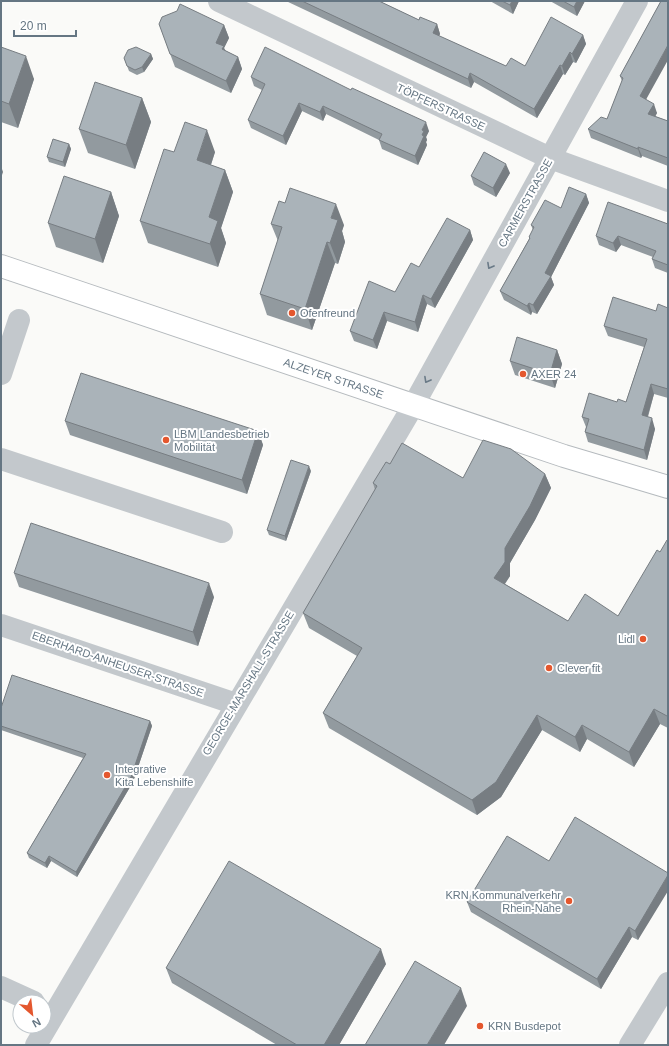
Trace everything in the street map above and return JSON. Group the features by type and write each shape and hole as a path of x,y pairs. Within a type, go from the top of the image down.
{"main road":[{"name":"ALZEYER STRASSE","path":"1,266 413,406 564,456 668,487"}],"street":[{"name":"TÖPFERSTRASSE","path":"220,1 550,158 668,201"},
{"name":"CARMERSTRASSE","path":"413,406 637,1"},
{"path":"1,374 19,320"},
{"name":"GEORGE-MARSHALL-STRASSE","path":"52,1006 236,704 413,406"},
{"path":"1,459 222,532"},
{"name":"EBERHARD-ANHEUSER-STRASSE","path":"1,625 236,704"},
{"path":"630,1045 668,983"},
{"path":"1,987 16,994"},
{"name":"GEORGE-MARSHALL-STRASSE","path":"36,1045 40,1034"}],"building":[{"path":"302,1 379,1 419,20 420,17 437,24 433,33 506,66 511,58 525,66 551,17 583,35 572,54 570,52 562,66 560,65 534,109 470,73 468,79"},
{"path":"502,1 512,1 510,5"},
{"path":"563,1 577,1 574,7"},
{"path":"661,1 668,1 668,45 640,96 654,104 648,114 668,121 668,158 638,147 638,149 588,129 601,117 607,119 623,78 620,76"},
{"path":"180,4 224,25 216,43 224,46 222,49 238,57 226,81 170,54 159,24 162,17 177,11"},
{"path":"1,47 26,56 9,104 1,101"},
{"path":"136,47 151,54 142,67 135,70 127,66 124,58 128,50"},
{"path":"265,47 351,90 352,88 426,122 422,130 424,131 422,135 424,136 415,156 379,140 382,134 323,106 320,112 299,103 283,136 248,120 265,84 251,77"},
{"path":"95,82 142,98 126,145 79,129"},
{"path":"185,122 207,130 197,160 225,170 209,217 218,221 210,244 140,221 164,149 174,152"},
{"path":"53,139 69,144 63,162 47,157"},
{"path":"484,152 506,164 493,188 471,176"},
{"path":"64,176 111,192 95,239 48,223"},
{"path":"569,187 586,194 545,273 551,276 533,305 529,303 527,306 500,291 530,238 529,237 534,227 531,225 545,200 561,208"},
{"path":"290,188 336,204 331,218 338,220 330,243 327,242 305,309 260,294 282,227 271,224 279,201 285,203"},
{"path":"608,202 668,224 668,265 652,259 656,251 618,236 613,243 596,236"},
{"path":"447,218 470,230 431,299 423,295 415,322 384,312 373,340 350,331 369,281 395,292 411,263 419,267"},
{"path":"613,297 656,311 658,304 668,308 668,389 651,384 642,415 652,418 644,450 585,432 589,419 582,417 589,393 617,402 618,399 626,402 647,339 604,326"},
{"path":"517,337 557,350 550,374 510,361"},
{"name":"LBM Landesbetrieb Mobilität","path":"81,373 258,431 242,480 65,421"},
{"path":"483,440 511,449 545,474 530,506 505,548 505,562 494,578 568,621 585,594 618,616 657,550 660,552 667,540 668,541 668,715 667,716 654,709 629,752 582,725 575,737 537,715 496,782 472,800 323,713 362,648 303,613 377,486 373,483 386,462 390,464 402,443 463,478"},
{"path":"291,460 309,466 285,536 267,530"},
{"path":"31,523 209,583 193,632 14,573"},
{"name":"Integrative Kita Lebenshilfe","path":"12,675 150,721 131,777 76,872 49,856 45,863 27,853 86,754 1,726 1,708"},
{"name":"KRN Kommunalverkehr Rhein-Nahe","path":"575,817 668,873 635,931 629,927 597,979 467,902 507,836 549,861"},
{"path":"229,861 381,949 324,1045 297,1045 166,968"},
{"path":"415,961 461,988 427,1045 365,1045"}],"place":[{"name":"Ofenfreund","path":"292,313"},
{"name":"AXER 24","path":"523,374"},
{"name":"LBM Landesbetrieb Mobilität","path":"166,440"},
{"name":"Lidl","path":"643,639"},
{"name":"Clever fit","path":"549,668"},
{"name":"Integrative Kita Lebenshilfe","path":"107,775"},
{"name":"KRN Kommunalverkehr Rhein-Nahe","path":"569,901"},
{"name":"KRN Busdepot","path":"480,1026"}]}
